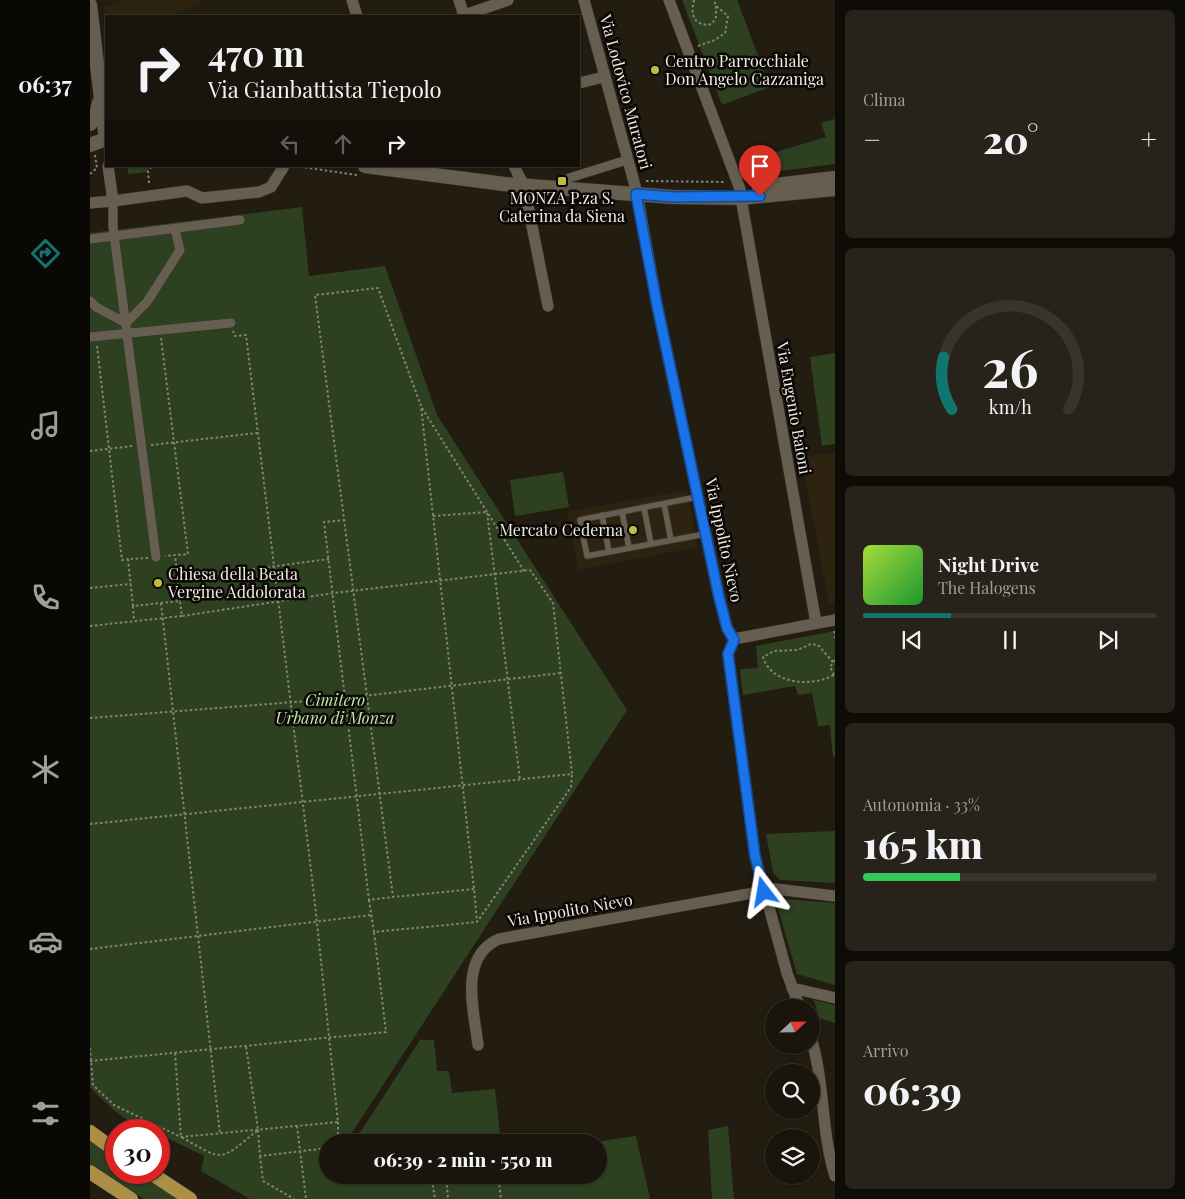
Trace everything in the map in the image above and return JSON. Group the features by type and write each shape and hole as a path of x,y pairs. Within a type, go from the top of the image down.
{"main road":[{"path":"90,1132 105,1142"},
{"path":"90,1172 130,1199"},
{"path":"167,1184 190,1199"}],"street":[{"path":"352,0 357,15"},
{"path":"459,0 464,15"},
{"path":"467,15 508,0"},
{"name":"Via Lodovico Muratori","path":"584,0 636,194"},
{"name":"Via Eugenio Baioni","path":"669,0 741,194 816,623"},
{"path":"90,5 105,122"},
{"path":"580,83 604,77"},
{"path":"90,124 104,103"},
{"path":"91,144 105,140"},
{"path":"561,188 566,179 627,160"},
{"path":"108,167 115,236 156,557"},
{"path":"90,203 187,191 202,198 259,192 271,187 283,167"},
{"path":"372,167 524,186 673,197 835,190"},
{"path":"514,167 524,186 548,306"},
{"path":"741,194 835,178"},
{"name":"Via Ippolito Nievo","path":"636,194 705,534 727,628 734,640"},
{"path":"90,239 240,220"},
{"path":"126,323 147,302 180,250 175,228"},
{"path":"90,301 96,307 126,323"},
{"path":"93,337 127,332 231,323"},
{"path":"796,999 755,856 728,654 734,640 835,620"},
{"name":"Via Ippolito Nievo","path":"478,1045 471,973 478,957 491,942 508,937 786,889 835,896"},
{"path":"792,988 835,998"},
{"path":"815,1054 821,1079 828,1145 835,1176"}],"lane":[{"path":"697,497 580,520 587,556 705,534"},
{"path":"664,504 671,540"},
{"path":"644,508 650,544"},
{"path":"622,512 629,548"},
{"path":"602,515 609,552"}],"path":[{"path":"694,0 692,16 695,20 705,25 712,24 714,21 716,6"},
{"path":"688,50 715,40 725,33 729,22 728,16 713,1"},
{"path":"90,174 97,168 91,144"},
{"path":"149,183 148,171 151,167"},
{"path":"393,897 315,295 378,288 421,406 524,571"},
{"path":"231,323 235,336 246,335 272,567 316,921 338,1134"},
{"path":"93,337 122,560 188,554 160,329"},
{"path":"421,406 477,922"},
{"path":"90,451 258,433"},
{"path":"433,516 487,512"},
{"path":"487,512 493,575 520,780"},
{"path":"91,1061 386,1032 324,522 345,520"},
{"path":"175,555 182,616"},
{"path":"128,559 134,621"},
{"path":"178,578 330,559"},
{"path":"90,626 182,616 334,593 530,570 553,603 572,774 571,787 477,922 374,932"},
{"path":"90,588 131,584"},
{"path":"133,606 180,601"},
{"path":"161,603 220,1134"},
{"path":"811,644 818,645 834,661 830,666 834,675 828,679 808,682 786,680 765,663 763,657 774,650 797,650 811,644"},
{"path":"90,718 346,698 561,673"},
{"path":"90,824 572,774"},
{"path":"369,900 474,889"},
{"path":"90,949 371,915"},
{"path":"246,1046 263,1180 294,1199"},
{"path":"90,1048 93,1085 114,1106 181,1137 216,1156 226,1155 258,1130"},
{"path":"175,1053 181,1137"},
{"path":"181,1137 338,1122"},
{"path":"297,1126 306,1199"},
{"path":"260,1156 319,1149"},
{"path":"432,1184 435,1199"},
{"path":"447,1184 448,1199"},
{"path":"499,1184 501,1199"}],"shaded area":[{"path":"123,0 201,0 202,3 172,15 105,16 104,7"},
{"path":"835,452 835,602 829,603 801,457"},
{"name":"Mercato Cederna","path":"687,490 698,547 578,570 567,512"}],"green space":[{"path":"682,0 737,0 770,87 722,105"},
{"path":"835,119 835,164 747,175 740,163 826,137 821,123"},
{"path":"128,167 149,167 146,172 128,174"},
{"name":"Cimitero Urbano di Monza","path":"302,207 309,276 385,266 437,415 627,710 351,1134 319,1134 319,1184 607,1184 607,1140 636,1136 650,1199 250,1199 201,1171 204,1156 170,1139 170,1119 127,1119 112,1109 90,1087 90,233"},
{"path":"835,353 835,444 822,446 810,357"},
{"path":"563,472 569,507 515,516 510,480"},
{"path":"835,631 835,757 833,757 830,725 818,726 812,693 798,695 795,686 743,695 740,669 758,668 756,646"},
{"path":"835,831 835,883 780,880 773,872 766,834"},
{"path":"784,899 835,903 835,985 797,974 777,905"},
{"path":"820,1001 835,1005 835,1023 820,1018"},
{"path":"420,1040 434,1040 437,1071 449,1071 452,1093 495,1089 500,1134 359,1134"},
{"path":"728,1126 734,1199 712,1199 708,1130"},
{"path":"90,1139 105,1149 105,1174 90,1164"},
{"path":"121,1184 158,1184 182,1199 144,1199"}],"place":[{"name":"Centro Parrocchiale Don Angelo Cazzaniga","path":"655,70"},
{"name":"MONZA P.za S. Caterina da Siena","path":"562,181"},
{"name":"Mercato Cederna","path":"633,530"},
{"name":"Chiesa della Beata Vergine Addolorata","path":"158,583"}],"route":[{"path":"760,196 741,198 673,197 636,194 697,497 727,628 734,640 730,645 728,654 755,856 764,892"}]}
